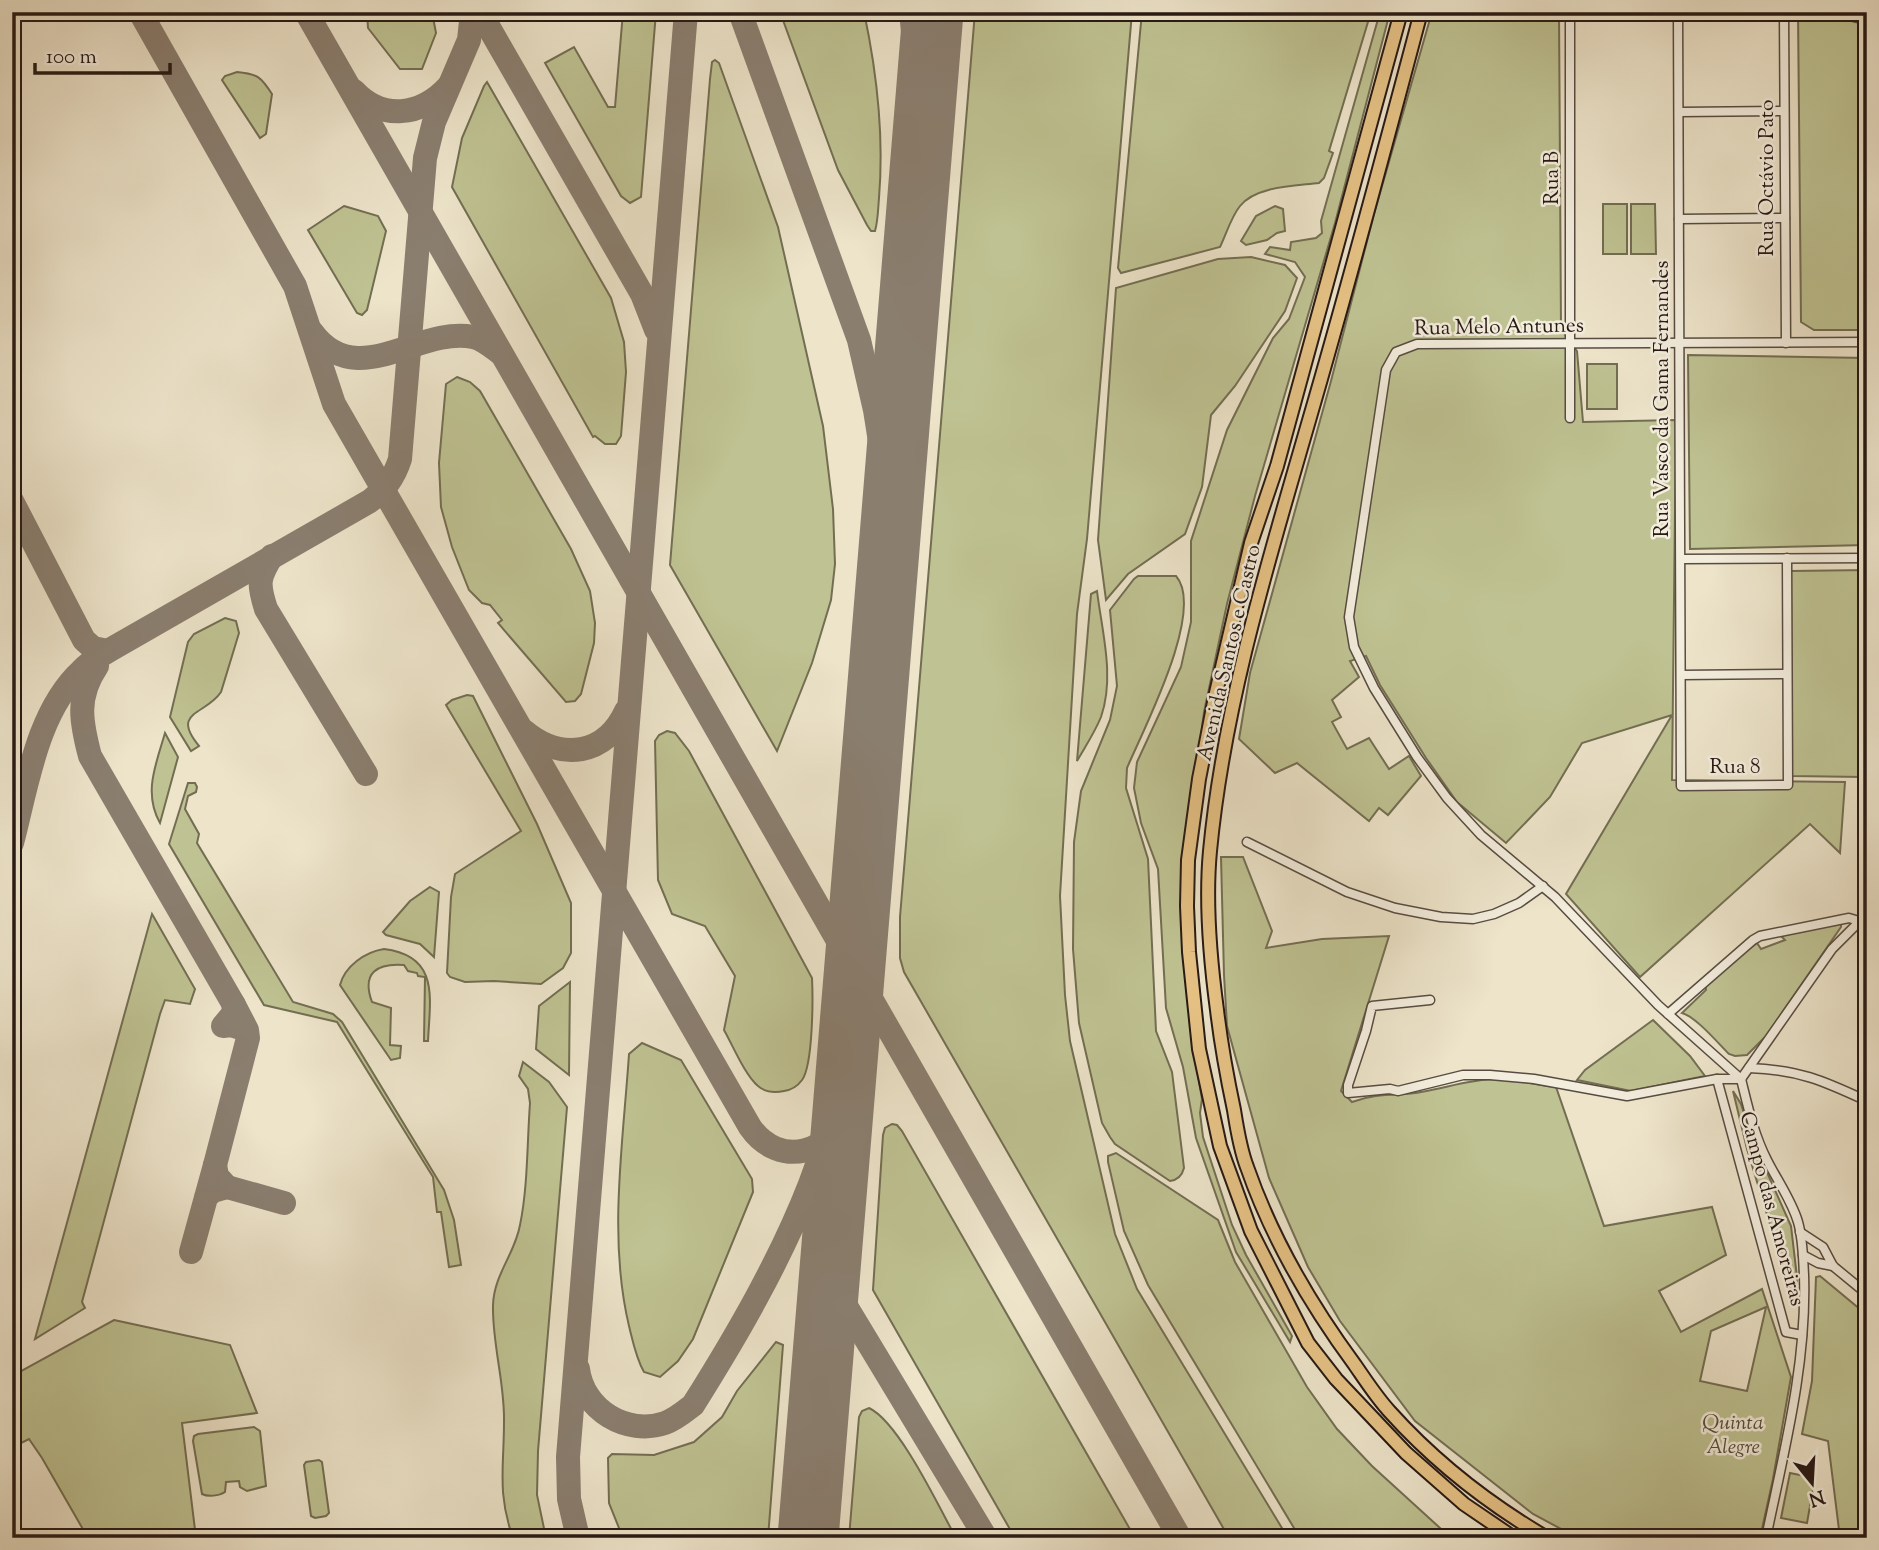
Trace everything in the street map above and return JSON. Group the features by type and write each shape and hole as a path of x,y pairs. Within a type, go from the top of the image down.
{"main road":[{"name":"Avenida Santos e Castro","path":"1401,12 1277,466 1251,543 1215,697 1199,779 1188,860 1189,952 1199,1049 1220,1146 1251,1231 1308,1343 1336,1379 1406,1453 1464,1504 1514,1538"},
{"name":"Avenida Santos e Castro","path":"1421,12 1352,273 1283,510 1236,691 1217,796 1210,853 1208,902 1211,951 1222,1051 1240,1143 1246,1165 1284,1255 1331,1332 1387,1409 1455,1474 1495,1505 1547,1537"}],"street":[{"name":"Rua B","path":"1570,12 1570,418"},
{"name":"Rua Vasco da Gama Fernandes","path":"1678,12 1682,786"},
{"name":"Rua Octávio Pato","path":"1784,12 1786,343"},
{"path":"1835,12 1867,20"},
{"path":"1680,112 1784,111"},
{"path":"1679,219 1785,218"},
{"name":"Rua Melo Antunes","path":"1543,886 1481,835 1453,805 1417,757 1374,688 1353,647 1349,617 1386,369 1390,360 1396,352 1417,344 1867,342"},
{"path":"1681,675 1787,674 1787,558"},
{"path":"1682,559 1867,558"},
{"name":"Rua 8","path":"1682,786 1788,785 1787,674"},
{"path":"1247,842 1347,892 1395,908 1441,917 1473,919 1494,914 1519,903 1543,886 1668,1014 1741,1079"},
{"path":"1741,1079 1832,949 1847,932 1863,922 1867,914"},
{"path":"1668,1014 1760,936 1849,918 1863,922"},
{"path":"1430,1000 1372,1006 1348,1085 1348,1093 1390,1089 1398,1091 1463,1075 1490,1074 1627,1096 1717,1079 1741,1079"},
{"path":"1749,1068 1810,1076 1867,1101"},
{"name":"Campo das Amoreiras","path":"1717,1079 1786,1332 1802,1335"},
{"name":"Campo das Amoreiras","path":"1741,1079 1765,1158 1798,1220 1803,1255 1802,1335 1794,1397 1766,1538"},
{"name":"Campo das Amoreiras","path":"1800,1232 1824,1247 1833,1266 1867,1294"},
{"name":"Campo das Amoreiras","path":"1803,1255 1818,1263 1833,1266"}],"green space":[{"path":"367,12 432,12 436,33 422,69 400,69 368,28"},
{"path":"623,12 656,12 641,197 630,203 621,196 545,63 574,47 608,107 615,107"},
{"path":"780,12 864,12 873,58 880,128 880,175 875,231 871,231 867,225 838,170"},
{"path":"975,12 1132,12 1087,539 1077,614 1060,896 1065,995 1070,1041 1115,1234 1137,1289 1288,1538 1229,1538 904,972 900,958 900,917"},
{"path":"1142,12 1371,12 1329,151 1333,153 1324,178 1319,183 1276,188 1247,199 1234,215 1220,247 1121,273 1118,268"},
{"path":"1380,12 1390,12 1335,223 1255,496 1227,604 1204,712 1193,799 1189,1008 1202,1099 1200,1113 1203,1137 1232,1225 1292,1336 1290,1342 1236,1252 1196,1138 1183,1067 1166,1008 1158,869 1141,823 1134,788 1137,762 1181,667 1191,622 1191,541 1227,430 1273,338 1289,319 1305,277 1295,262 1265,254 1270,247 1290,250 1291,242 1316,238 1322,233 1321,221"},
{"path":"1432,12 1559,12 1561,329 1577,351 1583,422 1676,420 1672,780 1845,782 1840,853 1810,824 1640,977 1566,894 1672,715 1582,743 1550,797 1506,843 1457,802 1380,685 1366,656 1350,661 1359,677 1332,700 1341,717 1332,722 1347,749 1369,738 1389,769 1409,756 1421,776 1388,815 1379,808 1369,821 1297,763 1275,773 1239,739 1250,673 1374,214"},
{"path":"1798,12 1815,12 1867,25 1867,330 1814,330 1801,322"},
{"path":"715,60 719,63 778,227 823,426 833,509 835,564 831,600 812,663 777,751 670,565 710,79 712,62"},
{"path":"237,72 258,77 272,94 266,134 260,138 222,80 225,76"},
{"path":"487,82 611,298 624,342 626,372 621,436 616,444 605,444 593,437 452,187 462,138"},
{"path":"1603,204 1627,204 1627,254 1603,254"},
{"path":"1631,204 1655,204 1656,254 1631,254"},
{"path":"344,206 378,216 386,231 367,310 362,315 357,313 308,230"},
{"path":"1275,206 1283,209 1285,231 1267,240 1246,245 1241,241 1256,216"},
{"path":"1251,257 1285,265 1297,278 1285,311 1235,386 1211,415 1202,487 1185,534 1128,574 1106,600 1098,540 1116,288 1218,259"},
{"path":"1688,355 1867,358 1867,545 1690,549"},
{"path":"1587,364 1617,364 1617,409 1587,409"},
{"path":"457,377 470,382 480,391 571,549 590,591 595,623 594,643 581,694 575,701 566,702 498,623 502,620 490,605 482,603 469,590 452,547 441,507 439,463 446,384"},
{"path":"1867,570 1867,764 1863,777 1792,776 1791,571"},
{"path":"1138,576 1176,576 1183,592 1183,615 1178,642 1157,700 1127,768 1126,788 1148,859 1156,1031 1172,1072 1184,1168 1179,1177 1170,1181 1115,1144 1102,1123 1079,1023 1073,949 1074,842 1081,791 1110,720 1117,686 1110,610"},
{"path":"1097,591 1106,654 1107,686 1101,717 1077,761 1091,594"},
{"path":"225,618 236,621 239,633 221,692 189,720 191,735 199,746 191,751 170,717 188,642 194,634"},
{"path":"467,695 473,696 537,824 571,903 571,953 563,968 541,984 465,982 450,977 447,973 451,897 455,874 521,831 446,705"},
{"path":"667,731 675,733 689,751 812,978 812,1031 806,1072 802,1080 789,1090 764,1090 744,1068 724,1030 735,976 705,926 672,914 658,880 655,741"},
{"path":"165,733 178,757 160,823 152,801 152,790 155,767"},
{"path":"188,783 195,783 197,787 196,792 188,796 185,809 199,834 197,843 293,1002 333,1014 342,1022 444,1190 454,1220 461,1265 449,1267 441,1212 437,1212 433,1177 337,1022 264,1005 169,844"},
{"name":"Quinta Alegre","path":"1221,857 1243,857 1272,931 1266,948 1322,939 1389,936 1341,1091 1352,1102 1497,1079 1556,1087 1604,1226 1712,1207 1726,1255 1659,1291 1681,1332 1762,1289 1791,1377 1760,1538 1578,1538 1533,1514 1415,1421 1340,1321 1308,1267 1269,1178 1227,1026","holes":["1766,1307 1747,1391 1700,1381 1711,1331"]},
{"path":"430,887 439,892 434,957 420,944 383,932 410,901"},
{"path":"152,914 195,989 190,1004 165,1000 160,1014 82,1302 85,1308 35,1339"},
{"path":"1838,923 1841,927 1766,1036 1747,1055 1729,1054 1700,1025 1682,1013 1706,990 1705,983 1716,972 1757,943 1761,949 1785,940 1781,936"},
{"path":"384,949 402,953 415,960 423,970 428,982 430,995 428,1041 424,1041 425,977 408,971 404,965 395,965 380,968 370,977 369,992 372,1002 391,1008 390,1045 401,1046 400,1058 391,1060 340,985 346,972 357,961"},
{"path":"570,982 569,1075 536,1049 539,1006"},
{"path":"1653,1020 1690,1056 1705,1076 1631,1091 1577,1080 1585,1070"},
{"path":"642,1043 681,1060 752,1179 753,1192 693,1339 678,1361 660,1377 644,1372 637,1356 629,1326 619,1259 619,1191 629,1054"},
{"path":"523,1062 549,1082 567,1107 538,1451 537,1495 546,1538 513,1538 508,1522 502,1480 503,1393 493,1320 494,1294 514,1245 525,1195 530,1103 528,1089 519,1076"},
{"path":"1733,1091 1741,1104 1753,1141 1791,1226 1797,1277 1795,1306 1747,1149"},
{"path":"892,1124 902,1131 1135,1538 1015,1538 873,1290 883,1135 885,1128"},
{"path":"1116,1153 1218,1220 1235,1262 1307,1387 1337,1429 1372,1466 1451,1538 1300,1538 1148,1285 1124,1231 1108,1162 1108,1156"},
{"path":"1820,1276 1867,1315 1867,1538 1840,1538 1828,1441 1802,1434 1812,1381 1816,1277"},
{"path":"114,1320 230,1345 257,1413 182,1423 196,1538 88,1538 29,1439 17,1445 12,1441 12,1376"},
{"path":"776,1342 783,1345 768,1538 623,1538 609,1503 608,1458 612,1454 654,1455 694,1442 722,1417 737,1391"},
{"path":"869,1408 881,1416 905,1447 956,1538 849,1538 859,1417 862,1411"},
{"path":"254,1427 260,1431 266,1486 247,1491 240,1487 239,1481 226,1482 223,1493 210,1496 202,1494 194,1436"},
{"path":"306,1462 322,1462 329,1513 315,1518 311,1516 304,1465"},
{"path":"1790,1473 1815,1478 1807,1523 1781,1518"}],"taxiway":[{"path":"140,12 295,286 334,404 750,1127 762,1140 776,1148 790,1152 804,1150 818,1145 829,1135 838,1122 843,1105"},
{"path":"306,12 1180,1538"},
{"path":"12,843 29,774 44,728 54,706 85,667 108,651 370,501 392,477 400,459 425,158 434,122 469,40 472,12"},
{"path":"480,12 642,294 656,330"},
{"path":"578,1538 569,1499 568,1457 686,12"},
{"path":"740,12 859,340 875,410 884,467 889,553"},
{"path":"911,12 919,89 919,193"},
{"path":"354,91 377,107 401,111 426,104 448,87"},
{"path":"312,332 330,349 348,357 389,353 452,336 477,338 500,353"},
{"path":"12,501 84,640 93,648 108,651"},
{"path":"272,556 261,581 266,609 366,774"},
{"path":"97,666 86,688 82,710 90,756 234,1005"},
{"path":"524,731 553,747 581,749 595,745 607,737 626,711"},
{"path":"215,1165 248,1038 247,1030 234,1005 233,1014 223,1026 231,1025 247,1030"},
{"path":"578,1369 588,1397 598,1408 622,1422 636,1426 665,1423 693,1405 757,1297 810,1184 829,1125 850,1024"},
{"path":"191,1252 215,1165 217,1176 227,1187 213,1191 206,1197"},
{"path":"227,1187 284,1203"},
{"path":"829,1278 986,1538"}],"runway":[{"path":"808,1538 933,12"}]}
